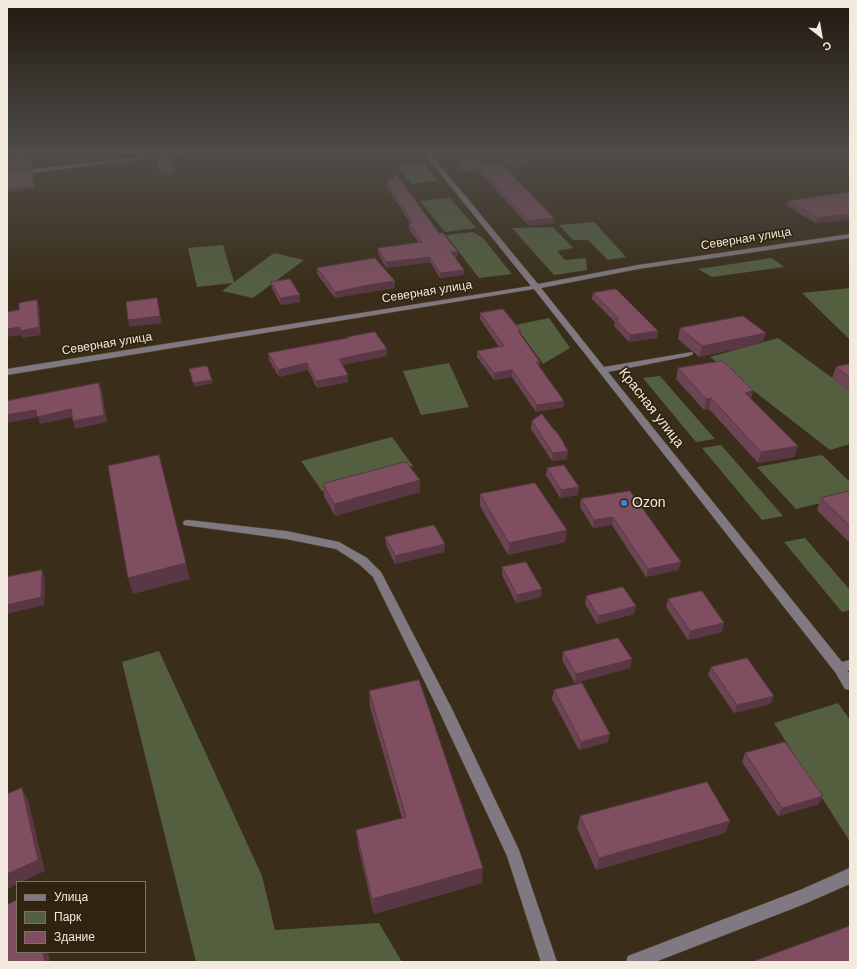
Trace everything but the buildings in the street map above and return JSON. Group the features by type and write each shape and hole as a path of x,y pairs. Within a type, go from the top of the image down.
{"street":[{"name":"Красная улица","path":"463,197 845,667 850,685"},
{"name":"Северная улица","path":"7,372 536,287 638,268 850,236"},
{"path":"603,370 689,354"},
{"path":"188,523 286,535 339,546 363,561 377,575 445,709 514,855 549,962"},
{"path":"634,962 794,900 850,876"}],"green space":[{"path":"450,198 476,228 445,232 420,201"},
{"path":"594,222 626,257 608,260 588,240 573,240 559,225"},
{"path":"553,227 573,248 557,251 565,260 586,258 587,270 554,275 512,228"},
{"path":"473,232 482,237 512,274 479,278 446,235"},
{"path":"223,245 234,282 274,253 304,260 253,298 222,291 233,283 197,287 188,248"},
{"path":"772,258 784,267 712,277 698,269"},
{"path":"850,288 850,340 802,293"},
{"path":"549,318 570,348 543,364 515,325"},
{"path":"778,338 850,391 850,444 830,450 710,357"},
{"path":"449,363 469,407 421,415 403,371"},
{"path":"660,376 715,439 696,442 643,378"},
{"path":"392,437 413,466 322,491 301,461"},
{"path":"721,445 783,516 762,520 702,448"},
{"path":"822,455 850,482 850,496 796,509 757,467"},
{"path":"805,538 850,590 850,610 842,612 784,542"},
{"path":"159,651 262,876 275,930 379,923 402,962 196,962 122,662"},
{"path":"838,703 850,720 849,840 774,723"}],"place":[{"name":"Ozon","path":"624,503"}]}
